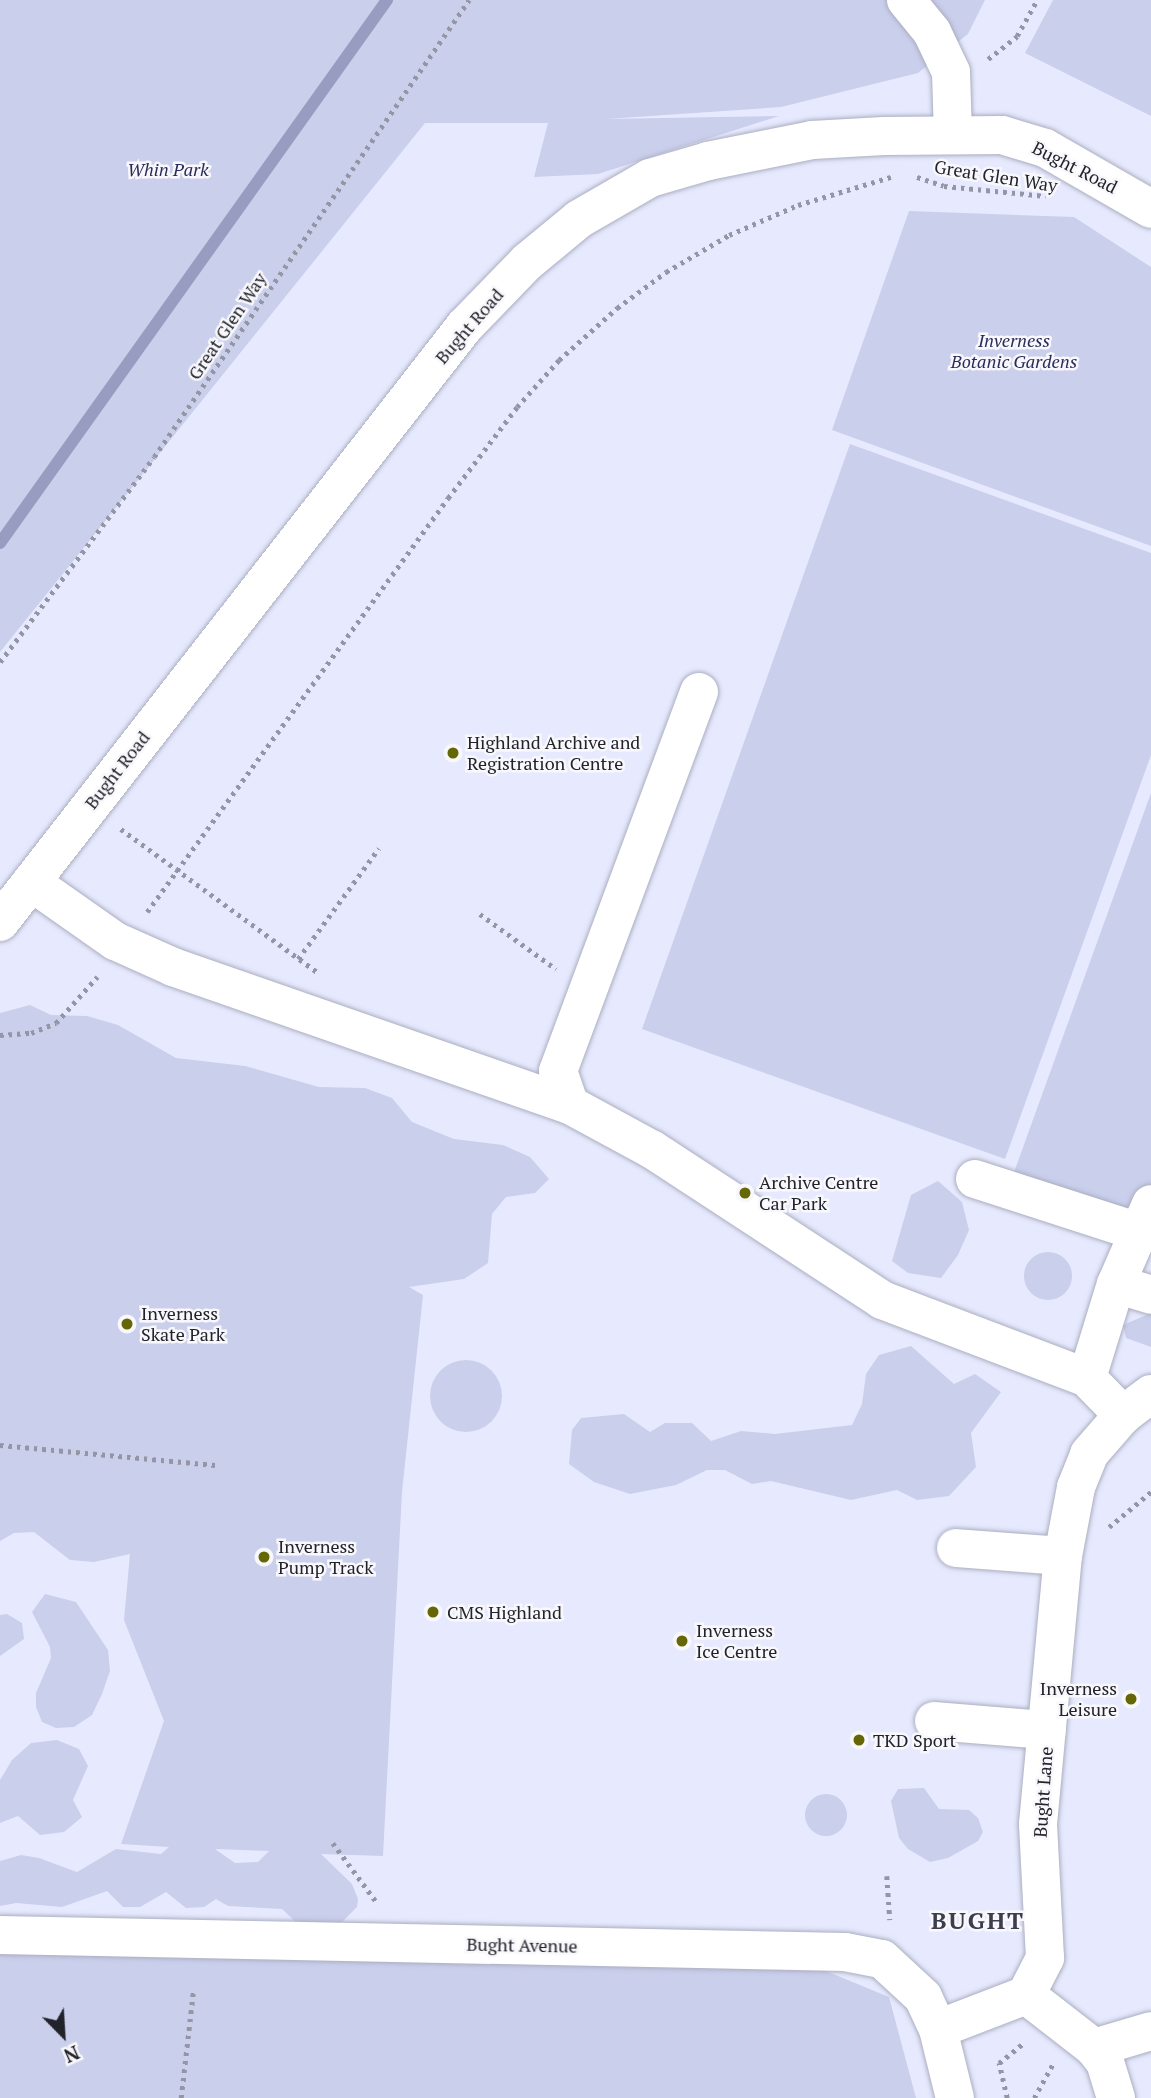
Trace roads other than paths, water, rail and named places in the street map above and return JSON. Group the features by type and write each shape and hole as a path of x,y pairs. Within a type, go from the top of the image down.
{"street":[{"path":"906,0 932,33 951,72 953,135"},
{"name":"Bught Road","path":"0,922 464,327 527,262 579,219 650,178 708,161 812,141 953,135 1002,135 1045,148 1151,208"},
{"path":"570,1105 558,1071 699,692"},
{"path":"31,882 116,941 173,967 570,1105 653,1150 882,1300 1087,1378 1137,1404"},
{"path":"975,1179 1145,1218 1134,1290 1087,1378"},
{"name":"Bught Lane","path":"1039,2006 1045,1958 1038,1824 1063,1556 1076,1487 1089,1454 1137,1404"},
{"path":"956,1549 1063,1556"},
{"path":"934,1721 1047,1731"},
{"name":"Bught Avenue","path":"0,1935 845,1952 882,1959 906,1976 923,1997 938,2029 955,2098"},
{"path":"938,2029 1039,2006 1094,2048 1105,2062 1116,2098"},
{"path":"1094,2048 1151,2031"}],"waterway":[{"path":"0,543 387,0"}],"place":[{"name":"Highland Archive and Registration Centre","path":"453,753"},
{"name":"Archive Centre Car Park","path":"745,1193"},
{"name":"Inverness Skate Park","path":"127,1324"},
{"name":"Inverness Pump Track","path":"264,1557"},
{"name":"CMS Highland","path":"433,1612"},
{"name":"Inverness Ice Centre","path":"682,1641"},
{"name":"Inverness Leisure","path":"1131,1699"},
{"name":"TKD Sport","path":"859,1740"}],"district":[{"name":"BUGHT","path":"978,1921"}],"park label":[{"name":"Whin Park","path":"168,169"},
{"name":"Inverness Botanic Gardens","path":"1014,351"}]}
